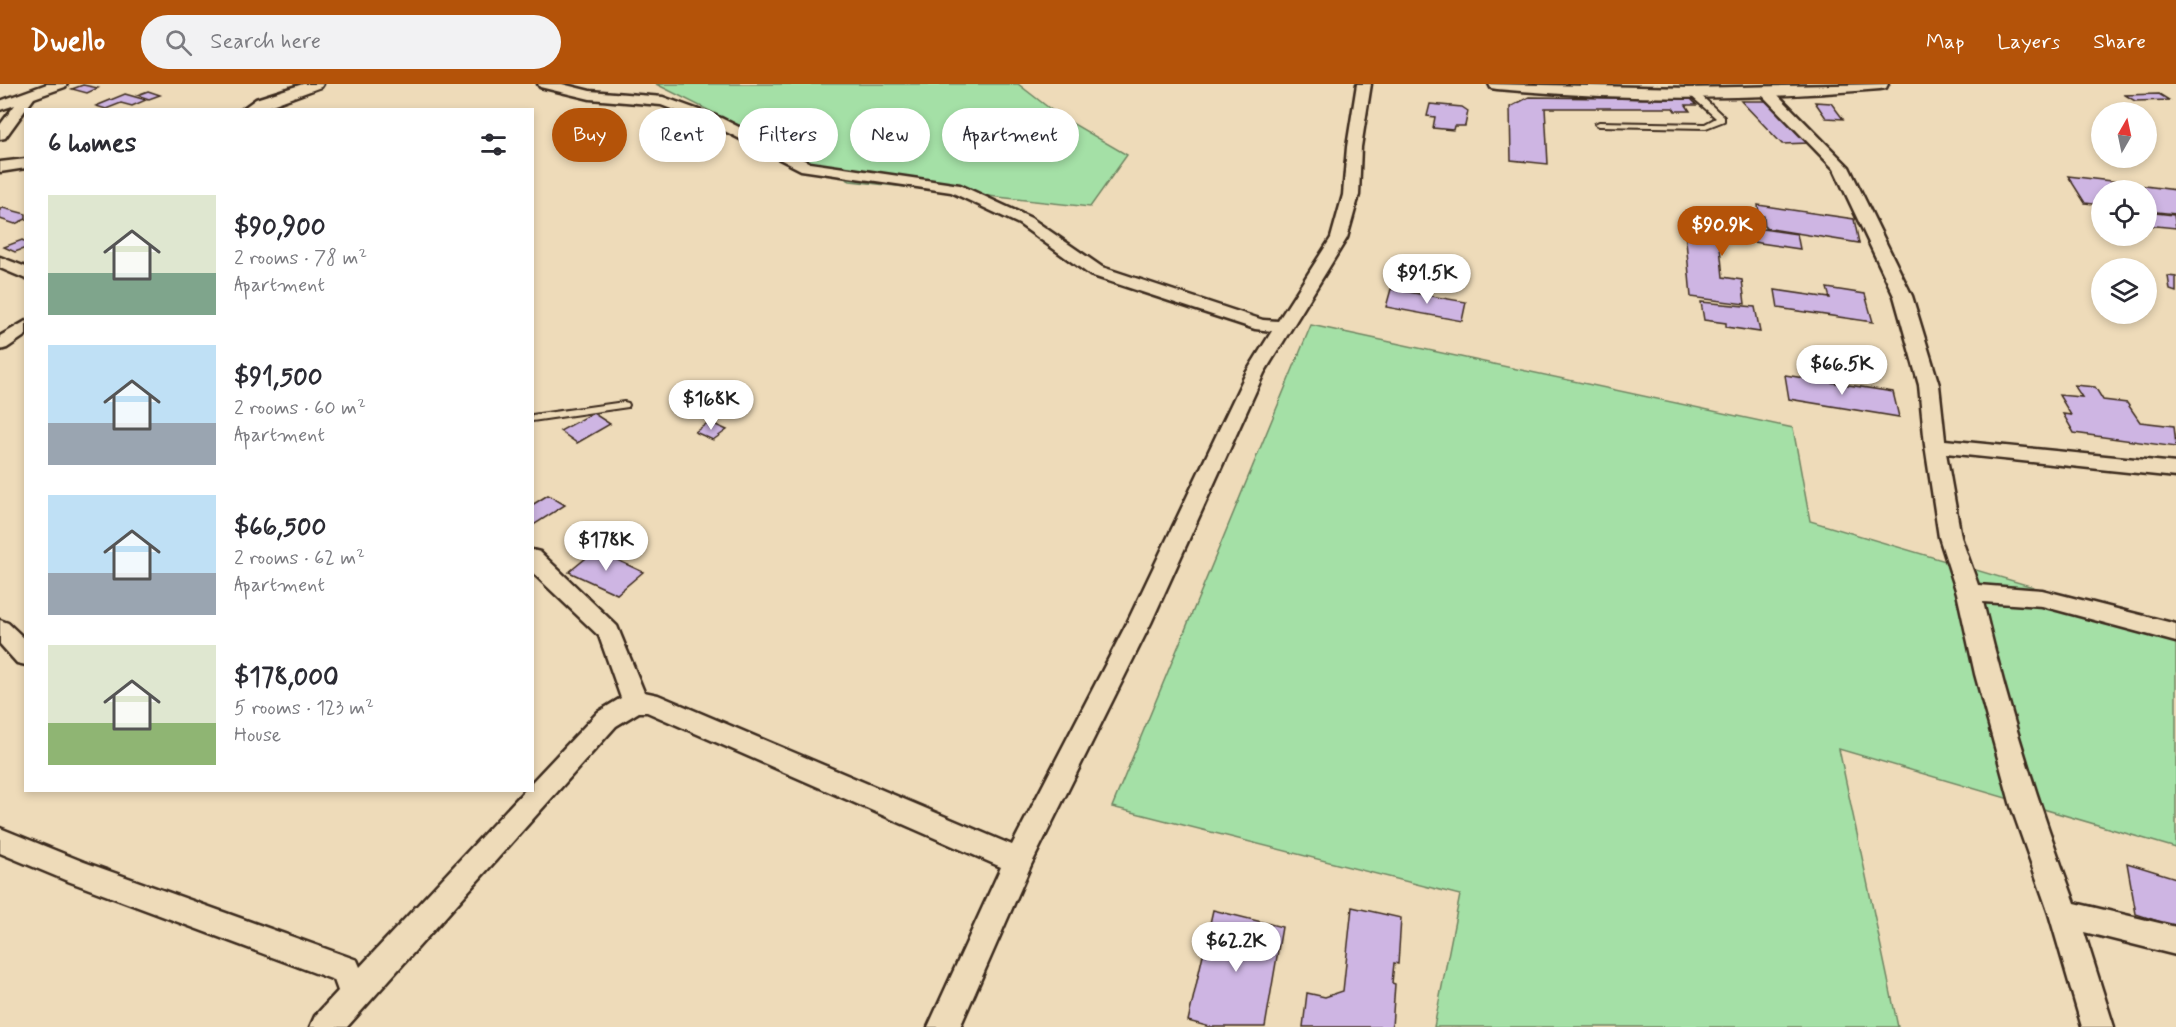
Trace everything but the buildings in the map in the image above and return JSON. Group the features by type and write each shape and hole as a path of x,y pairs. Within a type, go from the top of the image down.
{"street":[{"path":"0,106 60,84"},
{"path":"253,108 316,84"},
{"path":"545,84 590,95 663,101 716,121 806,167 955,188 1025,221 1096,271 1261,325 1285,327"},
{"path":"944,1027 1018,861 1139,623 1255,374 1338,238 1351,195 1354,147 1364,84"},
{"path":"1497,84 1625,88 1693,93 1767,93 1880,84"},
{"path":"1767,93 1841,167 1868,219 1903,296 1929,385 1935,445 1950,537 1969,594 1987,674 2013,766 2064,915 2098,1027"},
{"path":"0,135 29,96"},
{"path":"0,167 24,163"},
{"path":"0,262 24,273"},
{"path":"0,344 24,327"},
{"path":"1935,445 2176,470"},
{"path":"534,560 609,632 635,702"},
{"path":"1969,594 2042,598 2176,633"},
{"path":"0,629 24,654"},
{"path":"326,1027 608,719 635,702 649,702 1018,861"},
{"path":"0,840 75,872 346,970 355,995"},
{"path":"2064,915 2176,941"}],"lane":[{"path":"1599,124 1706,126 1721,118 1693,93"},
{"path":"534,418 624,405"}],"green space":[{"path":"656,84 1018,84 1049,108 942,108 942,162 1079,162 1079,127 1127,155 1090,207 850,181 812,162 838,162 838,108 738,108 738,125 726,119 726,108 704,108"},
{"path":"1311,325 1793,428 1810,521 2176,629 2176,848 1839,749 1898,1027 1434,1027 1460,895 1112,807"}]}
